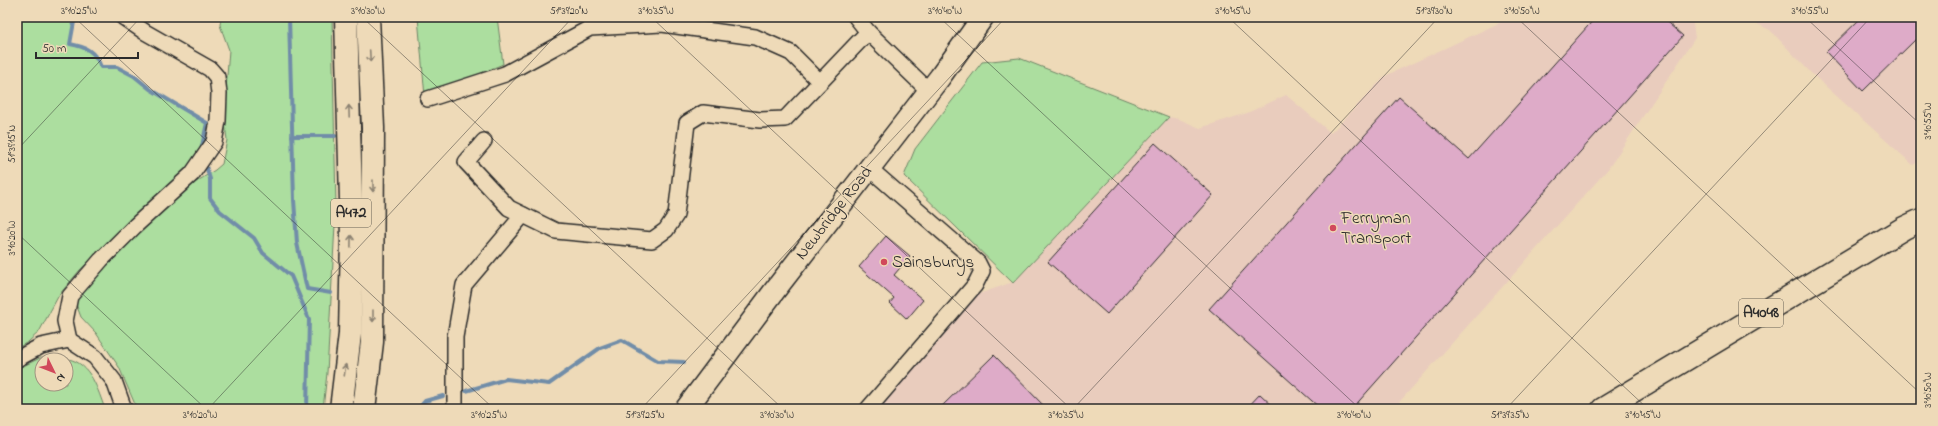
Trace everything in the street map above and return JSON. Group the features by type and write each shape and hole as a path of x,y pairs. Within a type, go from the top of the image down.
{"main road":[{"name":"A472","path":"341,409 350,334 352,237 346,17"},
{"name":"A472","path":"364,409 372,334 373,128 368,17"},
{"name":"Newbridge Road","path":"686,409 929,91 983,17"},
{"name":"A4048","path":"1603,409 1904,228 1921,220"}],"street":[{"path":"123,17 145,32 210,69 217,77 219,93 218,121 214,142 192,174 135,226 101,260 70,296 65,321 69,340 95,357 114,381 124,409"},
{"path":"856,17 868,32 929,91"},
{"path":"428,99 505,74 588,22 662,24 755,37 791,54 820,82"},
{"path":"484,141 466,162 509,208 556,231 652,240 666,230 676,215 687,122 703,113 760,120 785,119 868,32"},
{"path":"868,409 975,285 982,271 978,263 869,168"},
{"path":"454,409 455,337 464,285 524,215"},
{"path":"17,359 41,346 69,340"}],"shaded area":[{"path":"1512,17 1692,17 1695,38 1608,169 1393,409 877,409 976,295 1013,282 1169,117 1179,119 1200,128 1247,113 1286,95 1331,133 1385,76"},
{"path":"1743,17 1921,17 1921,161 1913,165 1811,73 1770,30"}],"green space":[{"path":"17,17 72,17 74,22 70,44 86,48 93,53 101,67 117,67 134,76 150,89 207,123 201,150 177,180 123,227 80,270 59,295 39,332 28,342 17,348"},
{"path":"221,17 332,17 336,206 327,373 323,409 137,409 119,367 96,333 81,317 76,304 81,291 97,272 185,189 222,164 227,140 224,115 229,50 220,25"},
{"path":"418,17 497,17 503,64 425,97"},
{"path":"1019,58 1169,117 1013,283 904,176 915,149 982,62"},
{"path":"34,361 34,392 74,392 74,361 88,372 96,386 105,409 17,409 17,369"}],"building":[{"path":"1596,17 1661,17 1683,36 1352,409 1321,409 1209,309 1399,97 1469,159"},
{"path":"1862,17 1921,17 1921,40 1915,40 1863,91 1826,52"},
{"path":"1155,143 1213,195 1107,314 1048,262"},
{"name":"Sainsburys","path":"886,236 910,256 894,275 923,300 907,319 890,303 894,298 859,267"},
{"path":"994,355 1047,409 939,409"},
{"path":"1260,394 1276,409 1246,409"}],"waterway":[{"path":"72,17 74,22 70,44 85,48 93,53 101,67 117,67 134,76 150,89 207,123 201,151"},
{"path":"289,17 294,200 297,243 307,289 331,293"},
{"path":"292,136 335,136"},
{"path":"205,163 210,179 210,198 220,211 254,238 263,253 291,276 309,319 307,409"},
{"path":"466,391 506,379 549,384 600,348 622,340 658,361 684,362"},
{"path":"418,409 425,401 443,396"}],"place":[{"name":"Ferryman Transport","path":"1333,228"},
{"name":"Sainsburys","path":"884,262"}]}
